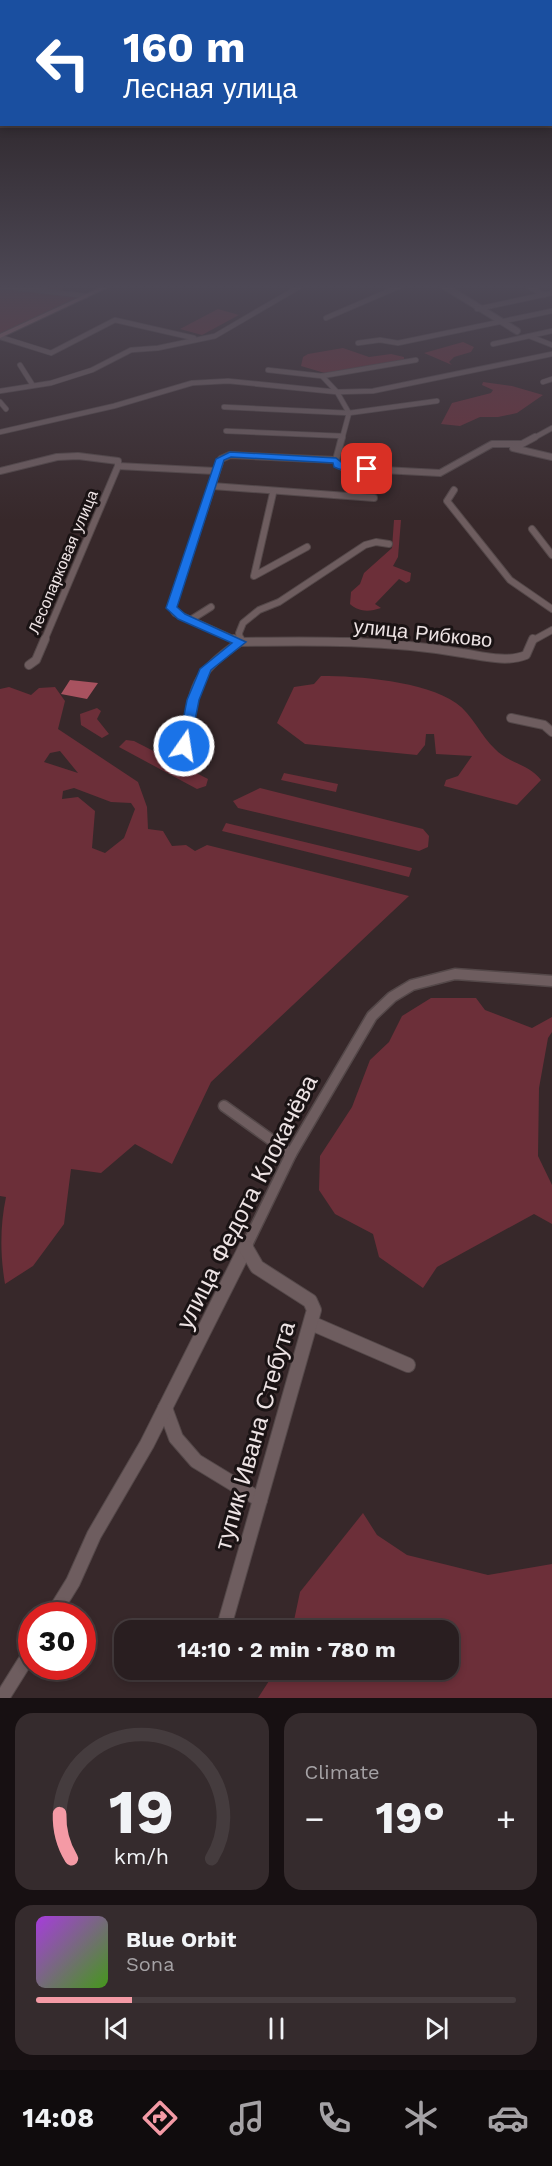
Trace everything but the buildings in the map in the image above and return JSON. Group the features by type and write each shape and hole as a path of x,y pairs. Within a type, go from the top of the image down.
{"street":[{"path":"0,391 32,384 51,383 92,370 105,363"},
{"path":"268,370 303,372 322,376 397,363"},
{"path":"0,432 114,406 192,382 228,381 337,392 417,384 510,363"},
{"path":"20,365 32,384"},
{"path":"322,376 337,392 348,413 336,460 338,465 344,468 440,473 492,444 552,457"},
{"path":"543,382 552,380"},
{"path":"224,407 348,413 437,401"},
{"path":"0,402 6,410"},
{"path":"502,445 522,444 552,428"},
{"path":"226,431 343,436"},
{"path":"240,642 175,613 172,608 212,486 214,471 221,459 230,455 336,460"},
{"path":"0,471 57,457 78,456 118,461 118,466 214,471"},
{"name":"Лесопарковая улица","path":"29,665 36,660 118,466"},
{"path":"212,486 273,493 374,498"},
{"path":"454,490 447,501 510,580 522,586 542,606 552,609"},
{"path":"273,493 254,576 307,547"},
{"path":"532,529 552,555"},
{"path":"240,642 239,633 243,624 260,610 279,602 318,578 364,545 376,542 389,544"},
{"path":"192,619 211,607"},
{"name":"улица Рибково","path":"240,642 352,640 417,645 493,658 519,658 526,655 533,638 552,630"},
{"path":"184,746 193,700 206,669 240,642"},
{"path":"511,718 544,725 552,732"},
{"name":"улица Федота Клокачёва","path":"60,1602 147,1444 291,1154 372,1016 387,999 400,990 435,975 464,973 552,981"},
{"path":"224,1106 291,1154"},
{"name":"тупик Ивана Стебута","path":"225,1620 314,1310 310,1300 257,1267 246,1248"},
{"path":"312,1323 408,1365"},
{"path":"165,1408 176,1438 196,1461 260,1500"},
{"path":"2,1698 18,1672"}],"shaded area":[{"path":"302,363 391,363 328,374 301,366"},
{"path":"483,382 512,386 543,395 517,413 498,417 480,417 460,426 441,424 452,403 491,393 493,390 482,385"},
{"path":"394,520 401,520 398,557 393,566 411,573 410,581 406,583 399,579 375,604 381,608 368,611 357,609 350,604 351,592 360,584 364,573 392,548"},
{"path":"321,676 391,681 443,696 462,708 500,754 531,770 541,780 517,805 444,786 446,780 458,776 472,756 436,754 434,734 426,734 425,745 417,755 305,744 277,723 294,687 314,684"},
{"path":"70,680 98,683 87,699 61,694"},
{"path":"9,687 31,695 39,688 55,687 65,701 58,729 138,782 147,807 148,829 163,831 172,846 186,845 195,851 207,845 409,896 211,1082 172,1164 135,1144 101,1173 71,1169 64,1224 33,1266 5,1284 1,1240 6,1197 0,1196 0,689","holes":["60,751 78,773 44,762 50,753","74,788 111,802 131,803 135,809 124,838 105,853 92,848 95,811 78,797 62,799 63,791"]},
{"path":"97,708 101,711 97,719 109,734 102,738 81,725 80,714"},
{"path":"126,740 134,741 208,779 206,786 197,789 119,747"},
{"path":"284,773 338,784 336,792 281,780"},
{"path":"260,788 423,829 429,836 428,847 419,851 238,808 233,801"},
{"path":"226,823 412,868 409,877 222,831"},
{"path":"431,998 476,998 485,1010 532,1028 552,1017 552,1032 548,1038 539,1088 538,1156 552,1185 552,1224 534,1214 437,1267 423,1288 379,1257 373,1234 335,1214 319,1190 320,1156 352,1107 370,1060 389,1042 402,1016"},
{"path":"363,1513 377,1535 407,1555 488,1575 552,1564 552,1698 258,1698 270,1680 459,1680 459,1620 294,1620 300,1592"}],"route":[{"path":"184,746 193,700 201,678 214,661 240,642 192,619 182,617 172,608 212,486 214,471 221,459 230,455 336,460 338,465 344,468 367,469"}]}
